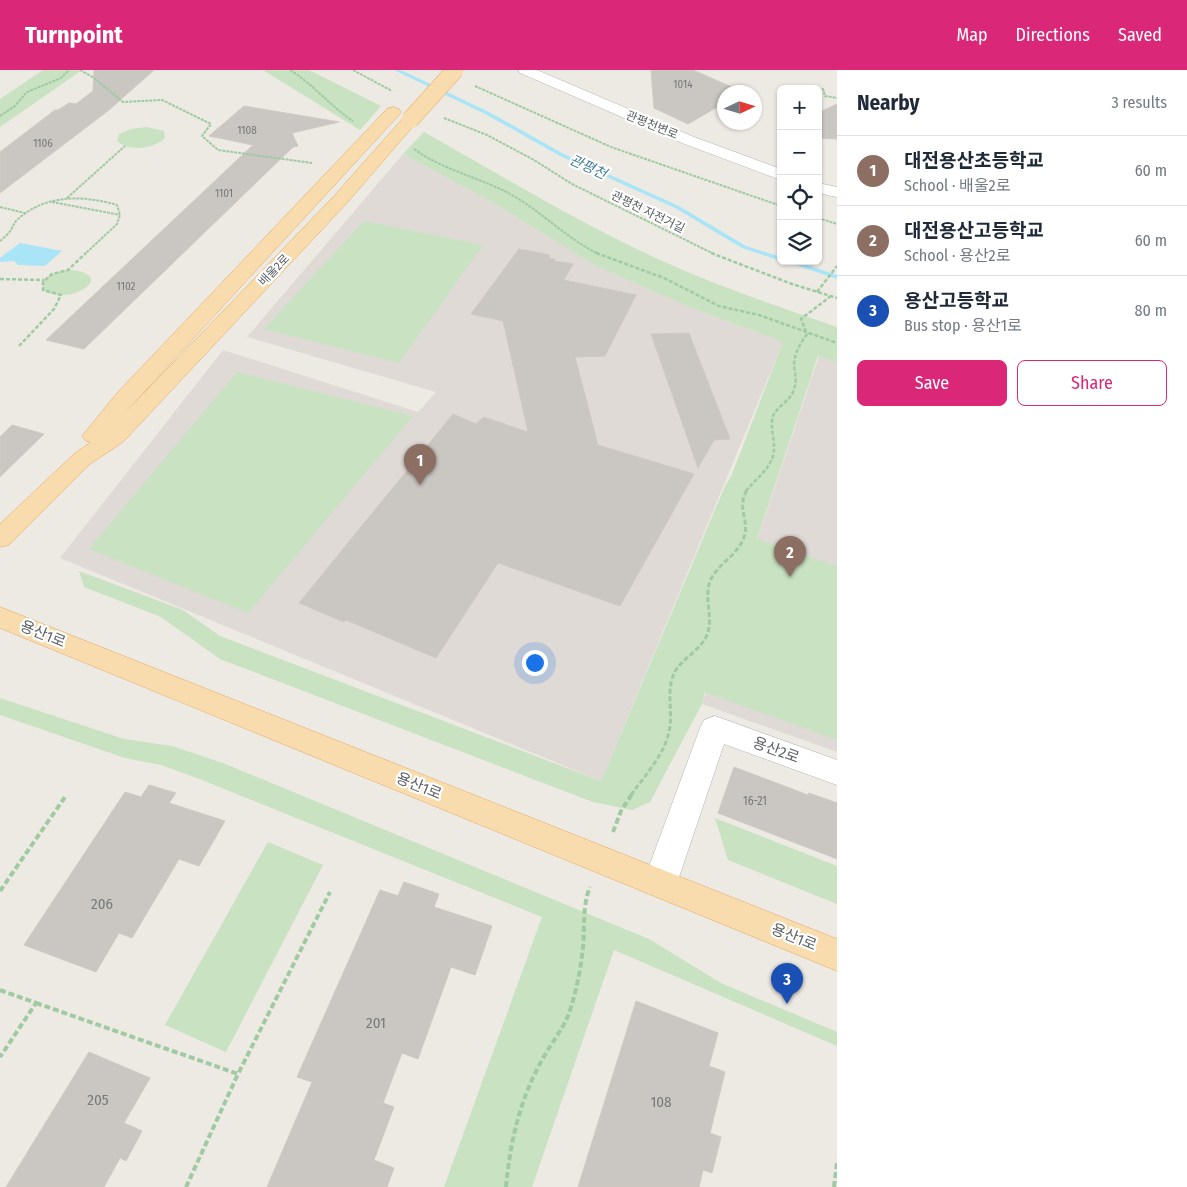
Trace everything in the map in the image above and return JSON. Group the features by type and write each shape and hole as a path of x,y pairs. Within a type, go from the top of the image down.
{"main road":[{"name":"배울2로","path":"0,539 82,459 115,438 340,200 402,106 455,70"},
{"name":"용산1로","path":"0,617 837,955"}],"street":[{"name":"관평천변로","path":"525,70 697,143 777,173"},
{"path":"822,189 837,192"},
{"name":"용산2로","path":"660,884 715,728 837,773"}],"path":[{"path":"0,116 17,105 27,92 67,74 69,70"},
{"path":"80,70 94,78 123,102 162,100 211,124 202,136 218,150 313,163"},
{"path":"290,70 302,76 325,101 354,121"},
{"path":"353,70 402,106"},
{"path":"474,86 612,147 777,205"},
{"path":"822,89 825,96 837,98"},
{"name":"관평천 자전거길","path":"441,117 487,135 572,184 706,251 837,298"},
{"path":"408,144 427,159 445,168 478,179 533,207 588,249 624,264 660,275 716,305 758,315 807,334 837,343"},
{"path":"66,198 125,146"},
{"path":"0,241 11,230 15,221 49,201 66,198 101,199 117,205 120,215 117,224 68,270 52,274 44,280 43,290 61,295 54,310 18,346"},
{"path":"49,201 120,215"},
{"path":"0,207 26,213"},
{"path":"822,219 837,224"},
{"path":"818,292 837,266"},
{"path":"0,279 44,280"},
{"path":"807,334 801,319 831,296"},
{"path":"506,1187 508,1154 518,1111 543,1058 565,1025 582,949 585,898 624,805 643,781 657,758 669,731 670,694 674,671 700,647 709,628 709,584 743,540 747,524 741,505 748,488 773,459 775,446 772,432 773,416 780,406 791,397 796,384 795,354 807,334"},
{"path":"0,891 65,797"},
{"path":"186,1187 238,1074 330,892"},
{"path":"0,990 238,1074"},
{"path":"0,1057 36,1003"},
{"path":"834,1187 837,1163"}],"shaded area":[{"path":"403,154 494,203 596,266 687,306 783,342 601,781 60,558 223,350 418,412 436,392 247,337"},
{"path":"819,356 837,362 837,752 702,704"}],"green space":[{"path":"43,70 82,70 0,127 0,99"},
{"path":"263,70 309,70 381,106 360,130"},
{"path":"146,127 164,131 165,138 155,145 141,148 128,147 117,141 119,134 131,129"},
{"path":"424,132 544,200 636,249 709,281 837,327 837,362 818,356 757,539 837,566 837,740 705,692 702,704 650,802 632,810 593,802 220,659 161,617 84,587 79,571 183,610 220,636 601,781 725,486 731,477 783,342 687,306 596,266 494,203 403,154"},
{"path":"364,221 483,245 399,363 264,329"},
{"path":"68,270 83,272 91,278 91,282 87,287 68,295 55,295 43,290 43,282 48,277"},
{"path":"237,372 413,416 248,613 89,549"},
{"path":"0,698 124,739 172,746 223,763 649,939 721,983 837,1032 837,1046 614,950 532,1187 444,1187 542,917 197,778 161,765 125,758 0,715"},
{"path":"715,818 837,866 837,904 728,860"},
{"path":"268,842 323,865 226,1052 165,1025"}],"water":[{"path":"20,243 62,251 45,266 18,265 14,261 0,262 0,258"}],"building":[{"path":"94,70 154,70 109,110 0,193 0,152 55,110 69,103 76,104 93,91"},
{"path":"651,70 693,70 727,85 717,85 717,107 688,124 654,108"},
{"path":"837,104 837,139 822,138 822,111"},
{"path":"244,106 339,122 292,133 298,146 293,147 84,349 46,340 253,145 209,136"},
{"path":"519,249 550,255 549,258 555,259 554,261 573,264 564,280 636,295 605,356 575,357 598,445 694,474 620,606 498,563 436,658 346,620 344,622 299,603 453,414 476,424 484,417 528,432 503,321 471,314"},
{"path":"689,333 730,439 714,440 698,468 651,334"},
{"path":"12,425 44,434 0,477 0,437"},
{"path":"734,767 808,795 809,793 837,803 837,859 718,813"},
{"path":"149,785 176,793 169,803 225,821 199,866 179,859 132,938 119,933 96,972 24,945 125,792 141,797"},
{"path":"404,882 439,894 434,907 492,926 475,975 451,967 418,1059 402,1053 383,1103 394,1107 374,1160 394,1168 387,1187 267,1187 312,1082 297,1077 380,890 398,896"},
{"path":"636,1001 718,1033 709,1066 725,1072 710,1133 721,1137 712,1173 703,1170 699,1187 578,1187"},
{"path":"89,1052 150,1078 124,1123 142,1131 126,1161 120,1158 104,1187 6,1187"}],"waterway":[{"name":"관평천","path":"397,70 489,114 562,155 677,207 744,247 777,258"},
{"name":"관평천","path":"800,265 837,277"}],"place":[{"name":"대전용산초등학교","path":"420,485"},
{"name":"대전용산고등학교","path":"790,577"},
{"name":"용산고등학교","path":"787,1004"}]}
